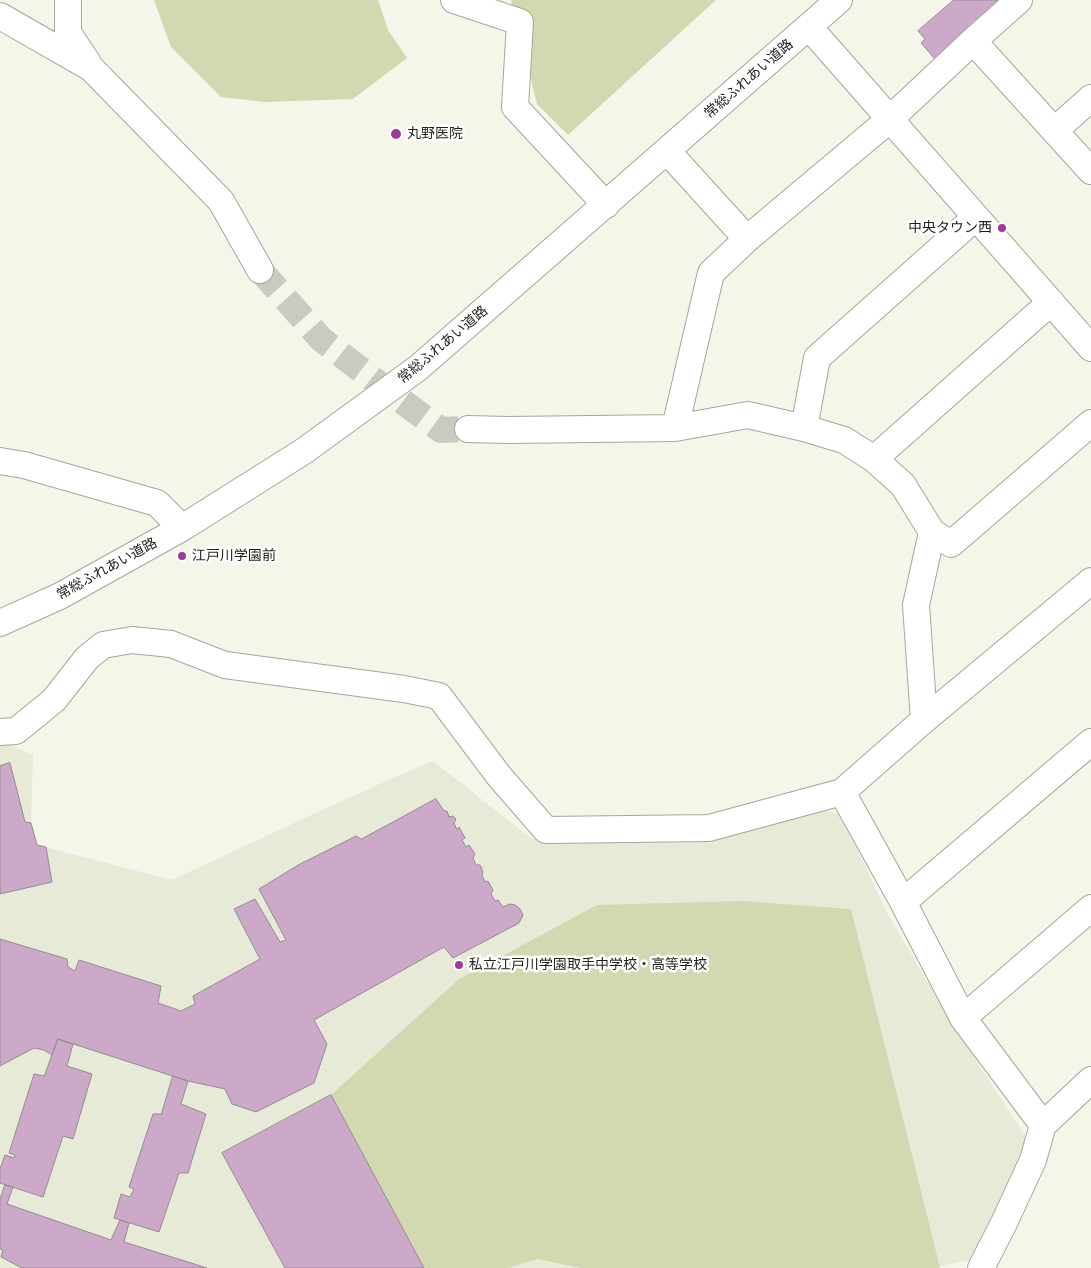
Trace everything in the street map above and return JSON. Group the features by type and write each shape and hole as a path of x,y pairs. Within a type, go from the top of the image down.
{"street":[{"path":"68,0 68,33 91,68 221,201 260,270"},
{"path":"454,0 520,22 515,107 606,205"},
{"name":"常総ふれあい道路","path":"0,623 60,596 182,528 304,451 418,368 839,0"},
{"path":"674,428 711,273 747,239 890,119 1019,0"},
{"path":"0,16 91,68"},
{"path":"809,26 1091,348"},
{"path":"973,41 1091,171"},
{"path":"1055,130 1091,98"},
{"path":"667,150 747,239"},
{"path":"804,428 817,358 976,217"},
{"path":"874,460 1051,302"},
{"path":"468,429 674,428 748,415 804,428 844,440 874,460 903,485 932,532 951,544 1091,423"},
{"path":"0,461 24,465 157,503 182,528"},
{"path":"924,720 916,605 932,532"},
{"path":"0,732 16,731 54,700 87,658 103,645 132,640 171,644 225,665 404,689 439,696 499,776 546,830 709,828 842,792 924,720 1091,581"},
{"path":"903,902 1091,742"},
{"path":"842,792 964,1018 1043,1125"},
{"path":"964,1018 1091,908"},
{"path":"981,1268 1033,1160 1043,1125 1091,1080"}],"shaded area":[{"name":"私立江戸川学園取手中学校・高等学校","path":"0,741 33,755 31,823 37,845 172,880 433,761 532,839 678,843 712,840 818,807 842,816 886,911 949,1019 1024,1134 1028,1149 975,1259 930,1268 0,1268"}],"green space":[{"path":"154,0 378,0 388,30 407,58 353,99 265,102 221,97 171,47"},
{"path":"511,0 716,0 568,135 537,104"},
{"path":"742,901 851,909 940,1268 581,1268 537,1259 509,1268 424,1268 331,1095 458,980 597,905"}],"building":[{"path":"954,0 996,0 998,2 935,59 921,43 925,39 918,31"},
{"path":"10,763 25,822 31,823 37,845 46,847 52,882 0,894 0,766"},
{"path":"436,799 444,811 447,811 449,817 453,816 456,819 454,823 457,830 459,827 465,838 462,840 466,847 469,845 475,854 473,858 476,865 480,865 485,882 488,881 493,890 491,894 495,901 498,900 503,907 510,904 515,905 523,915 519,923 453,958 444,947 314,1020 327,1044 314,1083 256,1112 232,1104 225,1089 188,1081 58,1039 52,1055 44,1050 34,1048 0,1066 0,939 67,959 68,967 75,971 79,960 161,986 158,1003 181,1011 195,1004 193,996 260,959 234,909 255,899 280,942 286,940 259,889 300,864 356,836 361,839"},
{"path":"58,1039 73,1044 67,1066 92,1074 73,1139 63,1136 43,1197 0,1183 0,1169 5,1155 14,1158 15,1155 9,1153 34,1074 44,1076"},
{"path":"173,1076 188,1081 181,1104 206,1114 188,1173 179,1173 159,1232 114,1218 121,1194 130,1197 134,1189 129,1187 153,1114 161,1114"},
{"path":"331,1095 424,1268 285,1268 222,1153"},
{"path":"5,1185 13,1187 7,1204 111,1240 120,1220 129,1223 124,1242 207,1268 22,1268 1,1257 3,1250 0,1249 0,1200"}],"tunnel":[{"path":"260,270 321,339 391,393 441,430 468,429"}],"place":[{"name":"丸野医院","path":"396,134"},
{"name":"中央タウン西","path":"1002,228"},
{"name":"江戸川学園前","path":"182,556"},
{"name":"私立江戸川学園取手中学校・高等学校","path":"459,965"}]}
